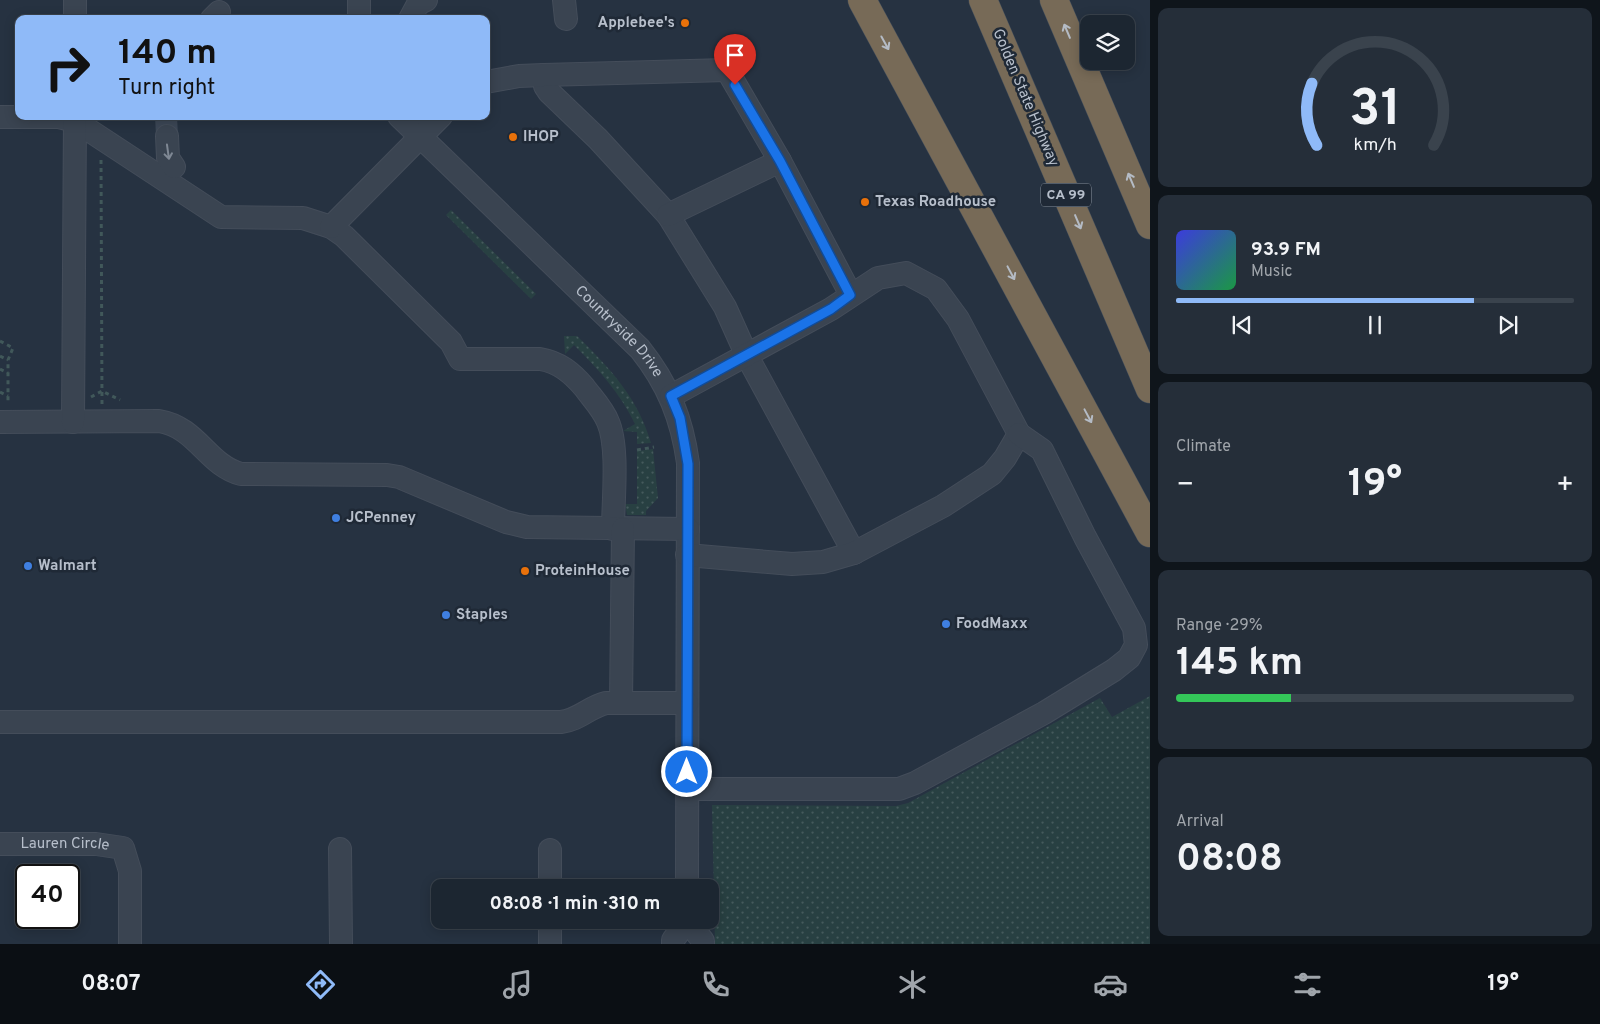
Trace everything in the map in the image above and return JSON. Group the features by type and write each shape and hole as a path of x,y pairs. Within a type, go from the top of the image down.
{"highway":[{"path":"862,0 1150,533"},
{"name":"Golden State Highway","path":"982,0 1150,389"},
{"path":"1054,0 1150,225"}],"street":[{"path":"75,0 75,15"},
{"path":"359,0 359,15"},
{"path":"412,15 418,4 426,0"},
{"path":"490,81 518,76 727,70 780,161 850,295"},
{"path":"544,75 545,86 549,92 598,139 668,215 724,307 747,356 854,553"},
{"path":"0,117 15,117"},
{"path":"73,422 75,120"},
{"path":"76,120 221,217 303,218 320,222 332,228 344,236 452,342 460,359 552,361 564,368 580,382 601,410 612,434 618,529 621,703"},
{"name":"Countryside Drive","path":"403,120 640,349 657,370 680,418 688,464 688,879"},
{"path":"332,228 437,120"},
{"path":"167,136 168,158 174,167"},
{"path":"668,215 780,161"},
{"path":"671,396 831,309 878,278 906,273 936,289 958,320 1019,434 1042,450 1085,538 1134,628 1136,645 1129,658 1114,670 1044,713 915,783 899,789 687,789"},
{"path":"0,422 168,423 186,431 222,466 241,474 387,475 410,480 516,525 547,528 688,529"},
{"path":"687,556 792,564 823,562 854,553 944,506 992,474 1005,458 1019,434"},
{"path":"0,722 561,722 574,720 600,705 621,703 687,704"},
{"name":"Lauren Circle","path":"0,844 96,844 123,848 130,871 130,944"},
{"path":"340,849 340,944"},
{"path":"550,850 550,879"},
{"path":"550,929 550,944"},
{"path":"673,944 673,940 682,929"},
{"path":"694,929 703,941 703,944"}],"path":[{"path":"101,154 102,410"},
{"path":"0,341 13,348 8,360 8,401"},
{"path":"0,356 8,360"},
{"path":"0,369 8,373"},
{"path":"0,392 8,396"},
{"path":"84,400 102,392 120,400"},
{"path":"637,450 654,448"}],"green space":[{"path":"451,210 536,294 531,299 446,215"},
{"path":"564,336 577,336 611,372 639,412 651,443 637,444 637,432 623,431 635,424 623,402 574,345 565,354"},
{"path":"653,449 658,498 646,511 646,515 627,515 625,504 637,504 637,451"},
{"path":"1150,696 1150,944 715,944 715,929 719,929 719,879 714,879 712,805 896,806 908,803 1100,698 1112,717"}],"tunnel":[{"path":"166,120 167,136"}],"place":[{"name":"Applebee's","path":"685,23"},
{"name":"IHOP","path":"513,137"},
{"name":"Texas Roadhouse","path":"865,202"},
{"name":"JCPenney","path":"336,518"},
{"name":"Walmart","path":"28,566"},
{"name":"ProteinHouse","path":"525,571"},
{"name":"Staples","path":"446,615"},
{"name":"FoodMaxx","path":"946,624"}],"route":[{"path":"687,772 688,464 680,418 671,396 831,309 850,295 780,161 735,85"}]}
